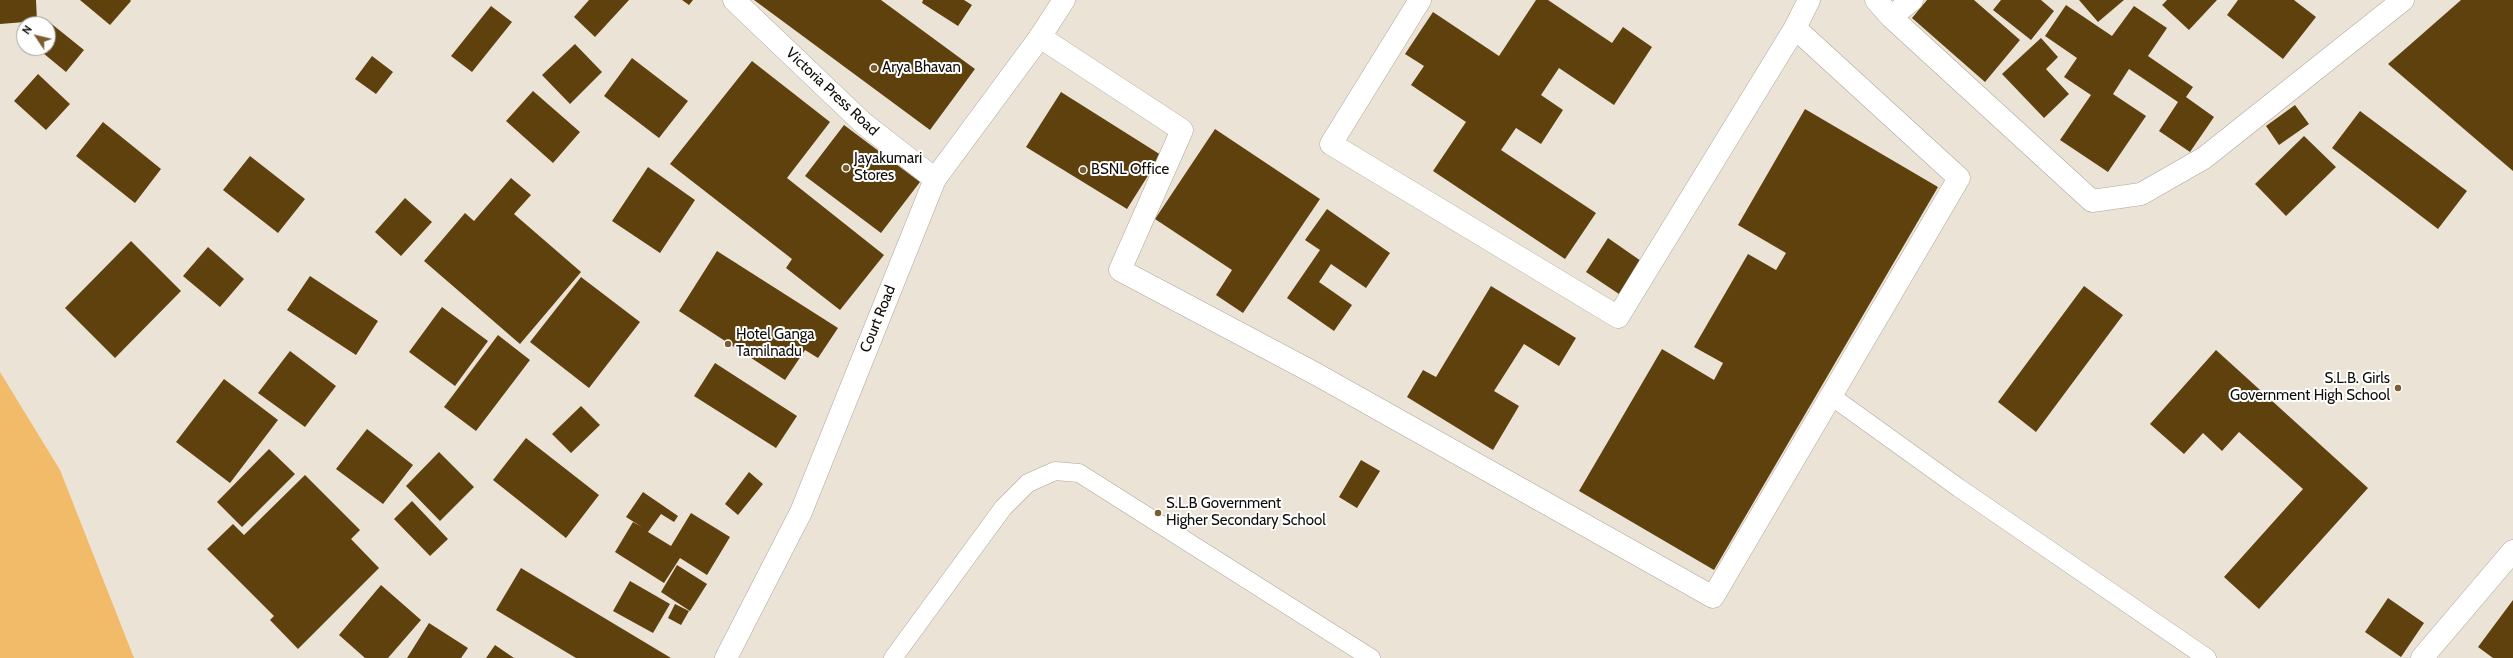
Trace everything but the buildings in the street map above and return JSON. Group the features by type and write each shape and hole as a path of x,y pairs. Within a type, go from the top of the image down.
{"street":[{"name":"Victoria Press Road","path":"734,0 863,124 934,179"},
{"name":"Court Road","path":"726,658 801,512 934,179 1040,37 1064,0"},
{"path":"1420,0 1330,144 1618,317 1795,28 1809,0"},
{"path":"1876,0 1891,17 2092,202 2141,194 2204,158 2403,0"},
{"path":"1891,17 1912,0"},
{"path":"1040,37 1182,130 1120,270 1316,374 1713,597 1959,178 1795,28"},
{"path":"2422,658 2513,551"}],"lane":[{"path":"1831,396 1958,488 2207,658"},
{"path":"893,658 1003,508 1028,483 1055,471 1079,473 1371,658"}],"shaded area":[{"path":"0,372 60,470 134,658 0,658"}],"place":[{"name":"Arya Bhavan","path":"874,68"},
{"name":"Jayakumari Stores","path":"846,168"},
{"name":"BSNL Office","path":"1083,170"},
{"name":"Hotel Ganga Tamilnadu","path":"728,344"},
{"name":"S.L.B. Girls Government High School","path":"2398,388"},
{"name":"S.L.B Government Higher Secondary School","path":"1158,513"}]}
